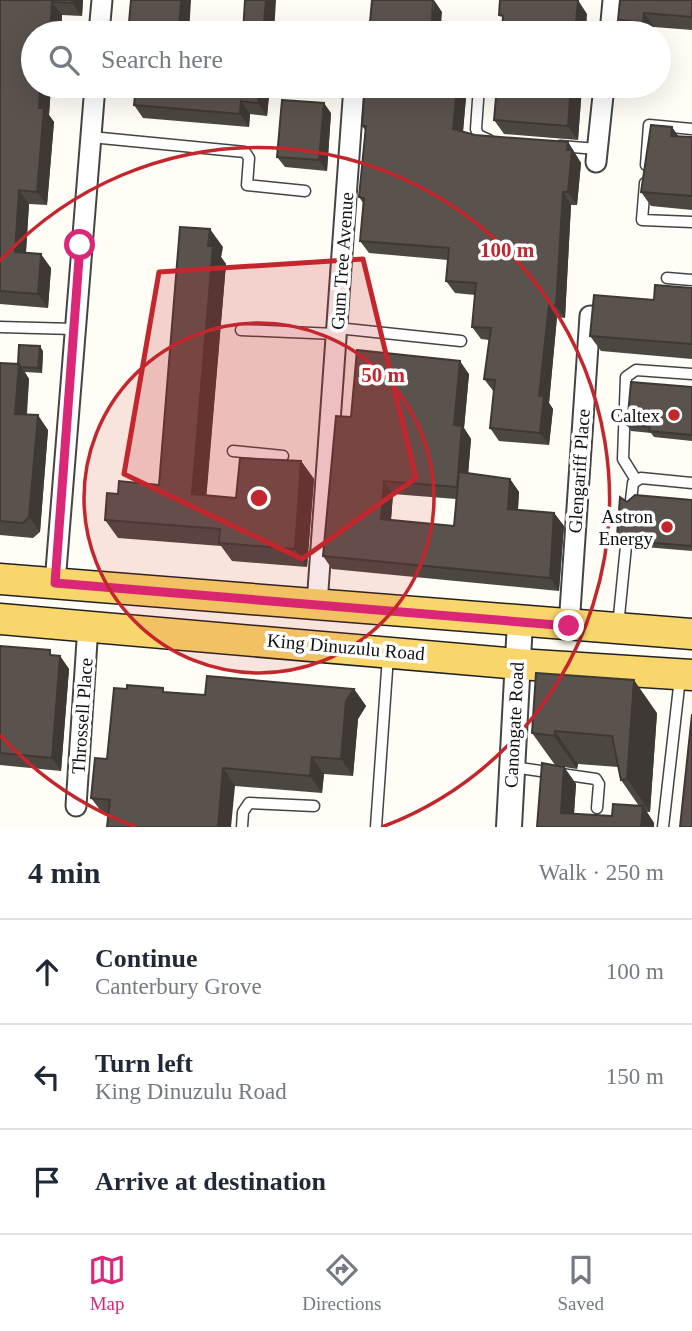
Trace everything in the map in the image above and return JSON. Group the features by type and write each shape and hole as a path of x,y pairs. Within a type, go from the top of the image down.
{"main road":[{"name":"King Dinuzulu Road","path":"0,579 692,635"},
{"name":"King Dinuzulu Road","path":"0,619 388,650 518,664 686,674"}],"street":[{"path":"100,21 102,0"},
{"path":"611,21 612,0"},
{"path":"55,583 94,98"},
{"name":"Gum Tree Avenue","path":"317,604 353,98"},
{"path":"596,155 603,98"},
{"name":"Glengariff Place","path":"569,626 590,316"},
{"name":"Canongate Road","path":"509,827 520,622"},
{"name":"Throssell Place","path":"76,806 88,626"}],"lane":[{"path":"479,98 478,135 484,140 497,141"},
{"path":"692,129 649,125 642,220 692,222"},
{"path":"91,137 244,152 250,158 247,185 305,191"},
{"path":"547,145 596,155"},
{"path":"667,278 692,280"},
{"path":"0,327 74,329"},
{"path":"241,330 293,333 337,331 461,341"},
{"path":"631,500 636,480 624,459 626,377 636,370 692,374"},
{"path":"233,451 283,456"},
{"path":"636,480 692,483"},
{"path":"617,630 626,546"},
{"path":"376,827 388,650"},
{"path":"663,827 686,674"},
{"path":"511,767 596,779 599,784 597,808"},
{"path":"242,827 243,812 249,803 314,806"}],"highlighted area":[{"path":"363,259 416,478 302,559 124,474 159,272"}],"building":[{"path":"0,0 72,0 72,3 52,2 51,21 21,21 21,98 39,98 39,108 44,108 37,192 19,190 15,252 41,254 38,294 0,291"},
{"path":"131,0 181,0 180,21 129,21"},
{"path":"245,0 266,0 264,21 244,21"},
{"path":"372,0 433,0 432,21 370,21"},
{"path":"500,0 578,0 576,21 503,21 503,16 499,15"},
{"path":"620,0 692,0 692,17 644,13 643,21 618,20"},
{"path":"135,98 259,98 258,103 241,101 240,114 134,105"},
{"path":"364,98 456,98 453,129 475,135 568,142 567,150 572,150 568,192 563,192 556,306 549,305 539,396 544,396 540,433 490,428 495,380 484,379 491,328 472,327 476,283 446,281 449,248 360,241 364,198 359,197 366,126 362,126"},
{"path":"496,98 570,98 568,126 494,120"},
{"path":"282,100 324,103 319,160 277,157"},
{"path":"651,125 672,127 671,136 692,137 692,196 641,192"},
{"path":"180,227 210,229 208,246 213,246 192,494 236,498 240,458 301,461 295,549 219,543 220,529 105,520 107,493 118,494 119,481 159,485"},
{"path":"655,285 692,288 692,344 590,336 594,295 654,300"},
{"path":"19,345 40,346 38,368 21,367 18,364"},
{"path":"357,350 460,361 454,425 462,426 457,487 384,481 381,519 454,526 459,472 510,479 508,509 554,513 550,578 323,556 336,416 351,417"},
{"path":"0,363 19,364 15,414 38,415 29,517 23,523 0,521"},
{"path":"631,382 692,387 692,435 649,431 650,427 627,425"},
{"path":"635,495 692,500 692,546 630,541 626,534 617,536 620,497 627,502"},
{"path":"0,646 50,650 50,655 60,656 52,758 0,753"},
{"path":"536,673 634,680 627,779 621,780 612,736 555,731 554,736 532,733"},
{"path":"207,676 354,689 346,701 341,759 312,757 310,776 223,768 218,827 107,827 110,800 91,798 95,758 107,759 114,688 127,689 127,685 163,688 163,692 205,695"},
{"path":"692,714 692,827 680,827"},
{"path":"542,763 564,767 561,813 612,816 613,804 643,806 641,827 537,827"}],"place":[{"name":"Caltex","path":"674,415"},
{"name":"Astron Energy","path":"667,527"}],"route":[{"path":"80,245 55,583 569,626"}]}
